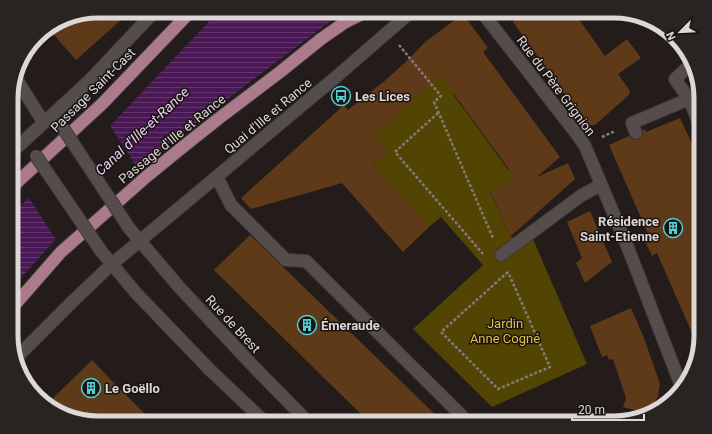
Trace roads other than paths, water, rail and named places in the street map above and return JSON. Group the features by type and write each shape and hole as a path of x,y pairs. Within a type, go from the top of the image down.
{"main road":[{"path":"18,146 88,82 148,18"},
{"name":"Passage Saint-Cast","path":"18,181 103,103 184,18"},
{"name":"Passage d'Ille et Rance","path":"18,301 62,252 146,177 321,39 354,18"},
{"name":"Quai d'Ille et Rance","path":"20,354 112,264 336,77 404,18"},
{"name":"Rue du Père Grignion","path":"486,18 585,146 681,380"},
{"path":"688,67 675,79 689,99 694,111"},
{"path":"19,85 44,122"},
{"path":"634,128 689,99"},
{"name":"Rue de Brest","path":"53,114 129,228 180,288 302,416"},
{"path":"25,140 101,251 136,293 210,370 259,416"},
{"path":"217,177 231,205 286,260 306,261 462,416"},
{"path":"501,254 582,195 601,184"}],"water":[{"name":"Canal d'Ille-et-Rance","path":"212,18 334,18 137,168 56,239 18,281 18,208 110,126"}],"place":[{"name":"Les Lices","path":"341,96"},
{"name":"Résidence Saint-Etienne","path":"673,228"},
{"name":"Émeraude","path":"307,325"},
{"name":"Le Goëllo","path":"91,388"}],"park label":[{"name":"Jardin Anne Cogné","path":"505,330"}]}
